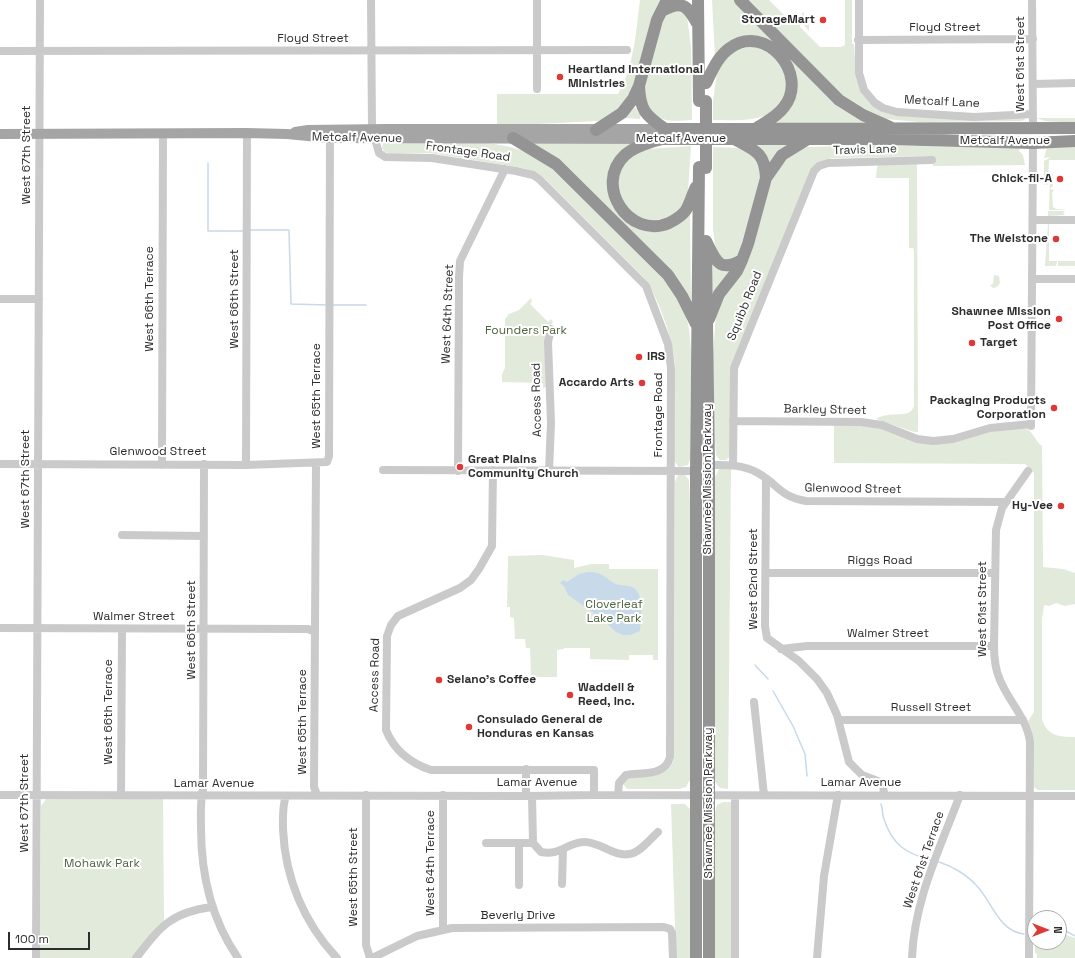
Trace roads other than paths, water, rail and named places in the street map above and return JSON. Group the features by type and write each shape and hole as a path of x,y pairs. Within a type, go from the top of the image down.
{"highway":[{"name":"Shawnee Mission Parkway","path":"696,958 696,450 706,241 702,167 702,101 698,0"},
{"name":"Shawnee Mission Parkway","path":"702,101 706,83 706,0"},
{"path":"740,0 839,100 863,115 895,129"},
{"path":"596,130 626,109 639,86 653,33 664,5 682,4 690,10 698,24"},
{"path":"706,83 719,59 730,47 750,41 757,42 777,52 790,71 792,83 790,96 784,107 779,112 755,129"},
{"path":"639,86 639,98 644,111 663,134 631,151 622,159 615,169 612,180 613,194 623,212 632,220 646,225 665,225 686,211 698,181"},
{"path":"994,128 1013,133 1033,142 1036,138 1042,135 1075,133"},
{"name":"Metcalf Avenue","path":"663,134 755,129 1075,128"},
{"name":"Metcalf Avenue","path":"663,134 734,139 1033,142 1075,141"},
{"path":"513,138 556,164 668,274 702,326 719,294 737,271 742,260 748,244 766,178 782,155 808,139"},
{"path":"734,139 759,153 764,162 766,178"},
{"name":"Shawnee Mission Parkway","path":"702,167 698,181 702,326 709,465 709,958"},
{"path":"706,241 715,260 722,265 733,266 742,260"},
{"path":"696,450 709,465"},
{"path":"696,471 701,474 709,486"}],"main road":[{"name":"Metcalf Avenue","path":"0,134 373,134 596,130 663,134"},
{"name":"Metcalf Avenue","path":"373,134 513,138 663,134"}],"street":[{"name":"West 67th Street","path":"36,958 40,0"},
{"path":"371,0 373,134"},
{"path":"537,0 537,89"},
{"path":"858,0 858,40"},
{"name":"West 61st Street","path":"1032,0 1033,128"},
{"name":"Floyd Street","path":"858,40 1033,39"},
{"name":"Metcalf Lane","path":"858,40 858,60 862,84 867,95 883,108 897,112 974,117 1033,114"},
{"name":"Floyd Street","path":"0,51 626,50"},
{"path":"1033,84 1075,83"},
{"name":"West 66th Street","path":"246,464 247,133"},
{"name":"West 66th Terrace","path":"162,464 163,134"},
{"name":"West 65th Terrace","path":"318,796 314,787 316,464 327,462 329,456 330,134"},
{"name":"Frontage Road","path":"373,134 379,153 385,157 432,158 505,169 533,175 540,179 646,286 658,314 671,358 672,471 670,757 666,767 659,771 626,775 619,783 618,795"},
{"path":"1033,142 1032,279 1075,279"},
{"name":"Travis Lane","path":"800,205 813,173 824,164 932,160"},
{"name":"West 64th Street","path":"458,470 458,277 460,261 505,169"},
{"name":"Squibb Road","path":"733,421 735,366 800,205"},
{"path":"1033,220 1075,220"},
{"name":"Barkley Street","path":"733,421 861,422 882,425 917,439 933,441 952,439 994,427 1031,425 1032,279"},
{"path":"0,300 39,299"},
{"name":"Access Road","path":"549,470 551,423 548,342 551,329"},
{"path":"733,421 733,465"},
{"name":"Glenwood Street","path":"0,464 316,464"},
{"name":"West 66th Street","path":"204,464 203,789 201,858 204,877 212,907 223,933 238,958"},
{"name":"Glenwood Street","path":"709,465 733,465 751,470 766,479 789,498 810,501 1006,502"},
{"path":"383,470 696,471"},
{"name":"Access Road","path":"493,470 492,546 479,569 471,580 460,588 398,616 391,625 387,636 386,730 391,742 399,752 420,766 431,770 594,770 594,795"},
{"name":"West 61st Street","path":"1028,471 1006,502 1001,512 995,532 994,646 995,663 1000,680 1023,720 1030,742 1029,958"},
{"name":"West 62nd Street","path":"766,479 766,636 768,640 799,661 817,679 833,705 839,720 849,762 862,775 882,782 884,785 884,795"},
{"path":"122,535 204,536"},
{"name":"Riggs Road","path":"766,573 994,573"},
{"name":"Walmer Street","path":"0,628 308,629 315,632"},
{"name":"West 66th Terrace","path":"122,629 122,795"},
{"name":"Walmer Street","path":"781,649 807,646 994,646"},
{"path":"754,702 764,795"},
{"name":"Russell Street","path":"839,720 1023,720"},
{"path":"526,770 533,843 541,852 548,854 562,850 576,843 585,842 622,854 630,854 640,849 658,832"},
{"name":"Lamar Avenue","path":"0,795 1075,796"},
{"name":"West 65th Street","path":"366,795 366,945 371,958"},
{"name":"West 64th Terrace","path":"443,795 443,930"},
{"path":"817,958 824,876 838,795"},
{"name":"West 61st Terrace","path":"912,958 915,928 922,896 960,795"},
{"path":"286,796 283,803 284,839 291,880 304,913 319,937 337,958"},
{"path":"735,796 735,958"},
{"path":"486,843 533,843"},
{"path":"519,844 519,885"},
{"path":"562,850 562,884"},
{"path":"136,958 159,930 171,920 185,912 212,907"},
{"name":"Beverly Drive","path":"371,958 417,936 443,930 469,928 664,927 670,929 672,933 673,958"}],"water":[{"path":"588,572 601,574 616,584 630,586 636,590 641,600 640,631 630,635 623,635 616,632 601,618 568,595 564,586 560,583 563,580 567,582 579,574"}],"waterway":[{"path":"208,163 208,231 243,231"},
{"path":"249,230 289,230 291,304 328,305"},
{"path":"333,305 366,305"},
{"path":"755,665 768,679"},
{"path":"773,691 793,726 805,754 807,776"},
{"path":"881,804 883,817 887,828 896,842 915,855 931,860"},
{"path":"939,862 964,874 982,892 1002,921 1015,932 1024,934"},
{"path":"1067,932 1075,936"}],"place":[{"name":"StorageMart","path":"823,20"},
{"name":"Heartland International Ministries","path":"560,77"},
{"name":"Chick-fil-A","path":"1060,179"},
{"name":"The Welstone","path":"1056,239"},
{"name":"Shawnee Mission Post Office","path":"1059,319"},
{"name":"Target","path":"972,343"},
{"name":"IRS","path":"639,357"},
{"name":"Accardo Arts","path":"642,383"},
{"name":"Packaging Products Corporation","path":"1054,408"},
{"name":"Great Plains Community Church","path":"460,467"},
{"name":"Hy-Vee","path":"1061,506"},
{"name":"Selano's Coffee","path":"439,680"},
{"name":"Waddell & Reed, Inc.","path":"570,695"},
{"name":"Consulado General de Honduras en Kansas","path":"469,727"}],"park label":[{"name":"Founders Park","path":"526,331"},
{"name":"Cloverleaf Lake Park","path":"614,612"},
{"name":"Mohawk Park","path":"102,864"}]}
